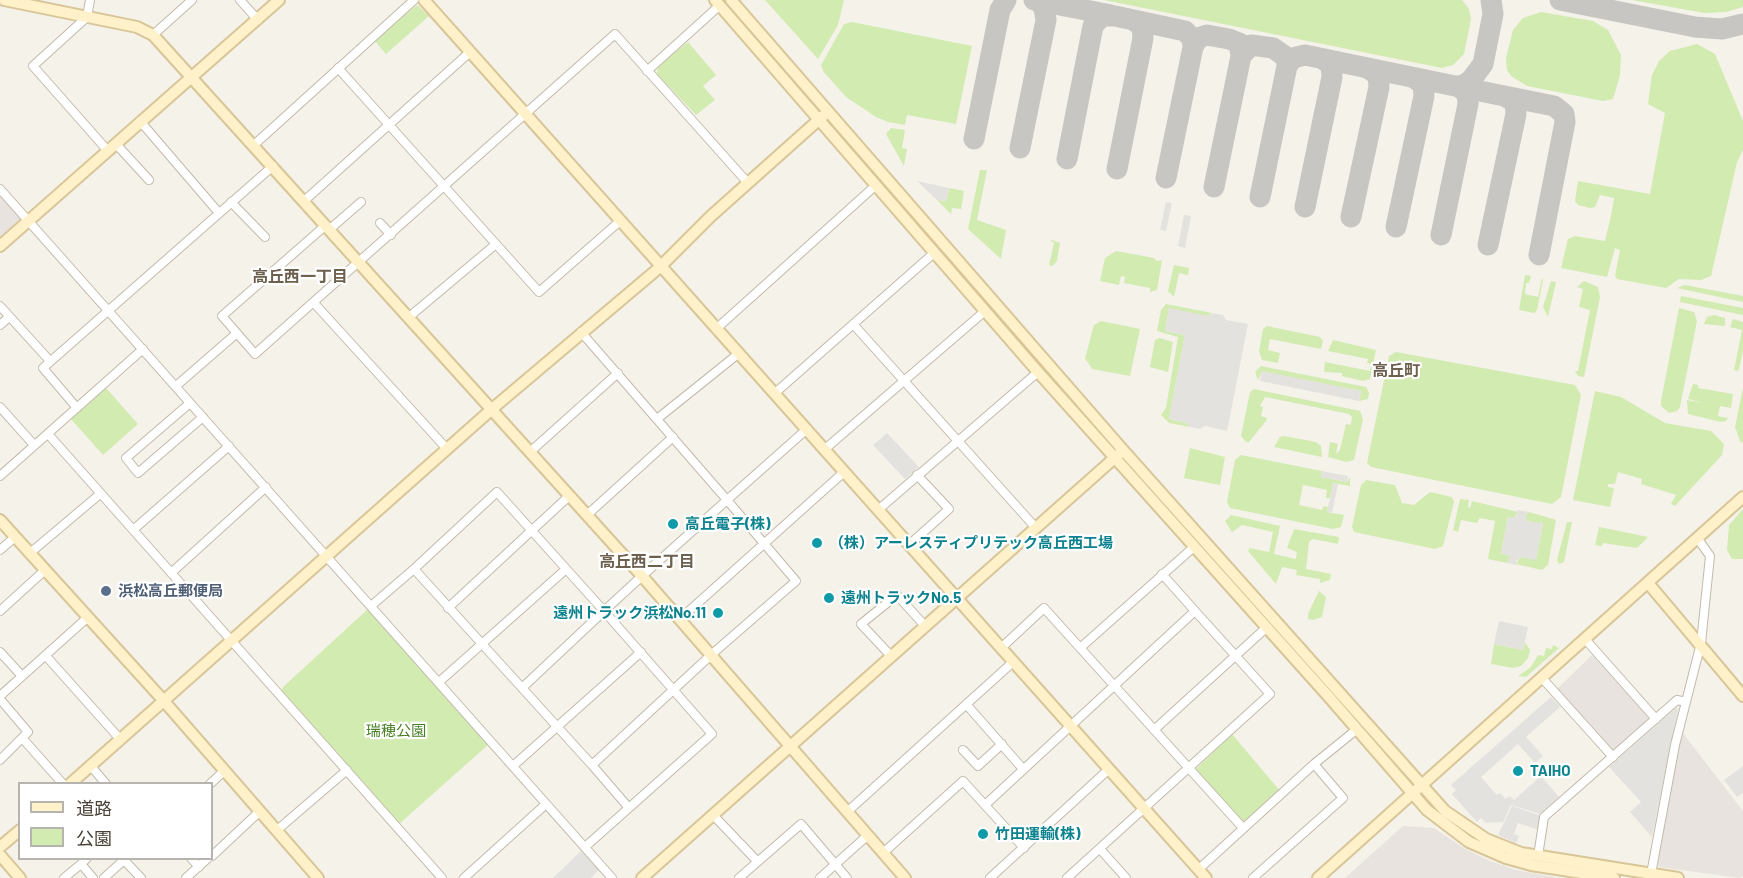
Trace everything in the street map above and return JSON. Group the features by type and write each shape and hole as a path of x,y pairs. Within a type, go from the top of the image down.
{"street":[{"path":"4,0 137,27 153,35 255,144 642,576 905,878"},
{"path":"90,0 87,17 33,66 112,148 149,180"},
{"path":"153,35 192,0"},
{"path":"240,0 258,20"},
{"path":"0,246 279,0"},
{"path":"255,144 414,0"},
{"path":"424,0 1202,874 1243,828 1314,764 1356,730"},
{"path":"731,0 1123,450 1445,811 1476,833 1503,847 1538,856 1651,876 1678,878"},
{"path":"647,71 717,3 1114,459 1195,546 1412,794 1447,827 1493,854 1531,865 1614,878"},
{"path":"361,202 222,316 255,354 527,115 615,34 748,183"},
{"path":"304,201 470,51"},
{"path":"338,68 539,292 620,220"},
{"path":"71,782 492,409 660,267 827,111"},
{"path":"140,122 219,213"},
{"path":"77,408 43,368 273,166"},
{"path":"716,329 875,186"},
{"path":"0,189 612,878"},
{"path":"231,202 265,237"},
{"path":"380,223 391,235"},
{"path":"409,317 496,244"},
{"path":"775,393 934,253"},
{"path":"314,303 447,449"},
{"path":"0,306 50,361"},
{"path":"825,449 985,311"},
{"path":"0,325 9,317"},
{"path":"854,324 1036,528"},
{"path":"582,332 796,581 711,655 592,765"},
{"path":"176,386 237,333"},
{"path":"0,476 143,349"},
{"path":"657,419 738,354"},
{"path":"878,510 1038,372"},
{"path":"530,452 618,374"},
{"path":"190,403 126,458 138,473 203,417"},
{"path":"0,407 34,445"},
{"path":"522,688 642,576 807,429"},
{"path":"48,434 442,878"},
{"path":"587,515 673,437"},
{"path":"133,530 229,446"},
{"path":"642,878 1123,450"},
{"path":"680,619 844,472"},
{"path":"909,545 949,508 917,476"},
{"path":"171,573 266,487"},
{"path":"371,606 497,492 674,689 712,734 585,847"},
{"path":"30,553 100,494"},
{"path":"448,608 569,496"},
{"path":"1318,878 1743,497"},
{"path":"0,520 163,700 318,878"},
{"path":"0,550 15,537"},
{"path":"1651,876 1675,745 1701,643 1710,556 1698,539"},
{"path":"1080,648 1195,546"},
{"path":"414,568 629,808"},
{"path":"0,611 45,570"},
{"path":"439,682 565,570"},
{"path":"1067,878 1189,770 1270,694 1162,574"},
{"path":"1648,583 1701,643 1743,696"},
{"path":"891,656 861,624 897,595 925,626"},
{"path":"1001,648 1044,608 1243,828"},
{"path":"985,805 1070,726 1116,687 1195,611"},
{"path":"0,760 28,732 0,698 87,618"},
{"path":"1154,730 1267,627"},
{"path":"1586,639 1656,719"},
{"path":"0,652 22,676"},
{"path":"513,766 559,728 641,652"},
{"path":"46,656 120,739"},
{"path":"847,812 1013,662"},
{"path":"1542,678 1613,757"},
{"path":"1538,856 1544,818 1677,700 1686,702"},
{"path":"966,704 1023,769"},
{"path":"23,739 62,782"},
{"path":"963,750 978,765 1002,744"},
{"path":"1253,878 1343,798 1314,764"},
{"path":"90,765 105,782"},
{"path":"276,831 347,770"},
{"path":"990,878 1108,770"},
{"path":"211,782 224,771"},
{"path":"883,853 963,781 1024,849"},
{"path":"464,878 546,804"},
{"path":"213,854 259,812"},
{"path":"713,814 757,861"},
{"path":"739,878 801,824 847,878"},
{"path":"0,847 18,832"},
{"path":"820,878 867,836"},
{"path":"1100,849 1126,878"},
{"path":"0,855 20,878"},
{"path":"104,878 124,860"},
{"path":"126,860 141,878"},
{"path":"193,860 199,867"},
{"path":"186,878 207,860"},
{"path":"64,878 84,861 93,878"}],"shaded area":[{"path":"917,181 949,188 946,201 937,200"},
{"path":"0,194 22,218 0,237"},
{"path":"1166,202 1172,203 1166,231 1160,230"},
{"path":"1184,215 1191,216 1185,248 1178,246"},
{"path":"1169,308 1208,316 1212,313 1223,315 1226,320 1248,324 1227,431 1205,426 1200,429 1190,427 1187,423 1169,419 1185,335 1165,331"},
{"path":"1262,371 1361,391 1359,401 1260,381"},
{"path":"887,433 919,467 905,479 873,445"},
{"path":"1322,471 1348,476 1347,482 1320,477"},
{"path":"1333,483 1338,484 1332,513 1327,512"},
{"path":"1517,510 1529,512 1525,516 1527,521 1543,523 1536,560 1520,557 1516,561 1517,565 1507,563 1510,556 1501,553 1508,517 1517,517"},
{"path":"1499,621 1528,627 1523,650 1494,644"},
{"path":"1592,655 1649,717 1649,720 1615,750 1612,750 1557,689"},
{"path":"1551,697 1560,707 1526,737 1543,756 1535,763 1518,744 1481,777 1497,795 1500,793 1505,799 1510,796 1514,800 1541,776 1559,797 1540,814 1511,805 1503,822 1486,823 1481,818 1477,822 1452,794 1456,790 1451,785"},
{"path":"1676,708 1678,709 1652,837 1630,812 1641,802 1609,767"},
{"path":"1682,732 1743,811 1743,876 1740,878 1659,867 1657,864"},
{"path":"1743,766 1743,793 1737,797 1724,780"},
{"path":"1512,806 1541,816 1539,830 1518,823 1514,834 1519,836 1516,843 1498,835"},
{"path":"1403,826 1434,828 1465,849 1490,861 1516,870 1559,878 1345,878"},
{"path":"581,851 599,870 591,878 553,878"}],"green space":[{"path":"765,0 844,0 838,25 818,59"},
{"path":"1104,0 1462,0 1469,9 1471,19 1464,54 1453,65 1442,68"},
{"path":"1632,0 1743,0 1743,7 1726,12 1704,13"},
{"path":"417,5 429,16 386,54 374,40"},
{"path":"1541,12 1593,21 1608,30 1621,55 1620,75 1613,99 1603,101 1527,86 1511,76 1507,70 1506,58 1513,30 1523,18"},
{"path":"852,22 972,46 956,124 907,115 905,125 888,122 876,117 846,97 823,71 821,65 844,24"},
{"path":"688,42 716,75 703,86 715,100 696,115 657,74 658,66"},
{"path":"1697,44 1715,54 1743,121 1743,150 1737,162 1711,276 1701,280 1679,279 1666,288 1617,279 1615,276 1620,250 1615,248 1607,277 1561,268 1568,239 1575,236 1605,241 1611,216 1614,198 1600,195 1595,207 1578,205 1575,201 1578,181 1650,194 1665,113 1648,104 1652,75 1659,61 1670,51"},
{"path":"891,128 905,130 902,148 907,149 904,166 886,134"},
{"path":"980,170 987,170 977,220 1006,230 1001,259 968,229"},
{"path":"949,188 964,191 961,209 952,208 951,214 937,200 946,201"},
{"path":"1049,239 1060,243 1057,261 1052,266 1049,265 1054,243"},
{"path":"1116,251 1154,258 1156,261 1162,260 1157,290 1150,292 1150,288 1124,283 1125,277 1121,276 1119,285 1100,281 1105,258"},
{"path":"1174,265 1189,268 1188,275 1179,273 1174,297 1168,291"},
{"path":"1525,275 1531,276 1529,283 1526,283 1525,294 1538,297 1542,278 1543,280 1537,310 1534,313 1519,310"},
{"path":"1551,281 1556,282 1548,317 1543,307"},
{"path":"1584,281 1598,287 1600,297 1584,377 1578,376 1575,371 1578,371 1590,310 1579,307 1583,289 1577,287"},
{"path":"1685,285 1743,296 1743,302 1677,288"},
{"path":"1681,296 1743,308 1743,315 1680,302"},
{"path":"1166,304 1212,313 1208,316 1169,309 1165,331 1185,335 1169,419 1187,423 1190,427 1169,423 1161,415 1166,408 1178,337 1157,331 1161,310"},
{"path":"1679,308 1694,312 1697,321 1680,407 1677,411 1669,413 1661,406 1661,401"},
{"path":"1714,315 1725,318 1725,326 1704,324 1707,317"},
{"path":"1733,319 1743,322 1743,350 1739,370 1736,371 1734,370 1742,330 1730,327"},
{"path":"1101,321 1140,329 1130,376 1092,369 1085,358 1094,325"},
{"path":"1267,326 1320,337 1323,341 1321,349 1270,339 1268,350 1280,353 1278,363 1262,360 1259,351 1263,329"},
{"path":"1159,338 1173,342 1168,372 1150,367 1155,340"},
{"path":"1333,340 1376,350 1370,379 1363,381 1342,376 1342,373 1324,372 1325,362 1370,371 1371,364 1367,363 1368,359 1328,351"},
{"path":"1396,352 1575,385 1581,395 1561,497 1552,504 1371,467 1367,463 1389,356"},
{"path":"1261,366 1366,387 1369,393 1368,399 1359,401 1361,391 1262,372 1258,380 1255,372"},
{"path":"1693,384 1698,385 1698,388 1733,394 1731,408 1720,406 1718,416 1728,418 1726,421 1721,422 1688,414 1687,400 1704,403 1688,399"},
{"path":"106,388 138,424 103,455 71,419"},
{"path":"1743,388 1743,442 1741,443 1735,427"},
{"path":"1254,389 1360,411 1363,419 1354,460 1346,462 1328,457 1330,442 1338,444 1336,454 1340,450 1346,424 1351,425 1352,417 1349,414 1265,397 1260,406 1263,407 1261,416 1267,418 1266,421 1249,442 1246,442 1241,436 1250,392"},
{"path":"1595,391 1621,397 1665,423 1711,431 1724,444 1722,455 1675,506 1671,504 1676,495 1641,484 1642,479 1618,472 1615,484 1608,484 1608,487 1614,488 1610,507 1573,500"},
{"path":"1280,437 1316,442 1321,446 1322,457 1274,447"},
{"path":"1190,448 1225,457 1220,485 1184,478"},
{"path":"1241,455 1322,471 1321,477 1347,482 1350,477 1350,486 1333,483 1330,498 1326,498 1327,490 1303,485 1299,505 1322,510 1324,506 1328,507 1327,512 1344,515 1341,527 1333,529 1230,508 1227,502 1235,460"},
{"path":"1366,480 1395,485 1402,503 1414,505 1430,492 1452,497 1454,502 1443,546 1435,549 1354,532 1352,527 1361,485"},
{"path":"1460,499 1469,500 1468,507 1470,508 1472,501 1518,512 1515,518 1508,517 1501,553 1510,556 1507,563 1488,559 1495,521 1480,518 1477,523 1461,520 1458,532 1453,530"},
{"path":"1743,509 1743,559 1732,559 1727,550 1729,525"},
{"path":"1529,512 1556,520 1548,565 1542,570 1516,564 1520,557 1536,559 1543,524 1527,521 1525,516"},
{"path":"1231,515 1280,526 1274,554 1296,559 1297,552 1287,548 1294,529 1339,537 1338,544 1313,539 1309,542 1306,569 1331,574 1330,580 1320,583 1320,579 1296,575 1297,570 1282,567 1276,584 1248,551 1250,548 1269,552 1273,532 1242,525 1232,532 1225,521"},
{"path":"1567,522 1572,522 1564,562 1559,564 1557,560"},
{"path":"1599,527 1648,537 1637,548 1603,543 1602,546 1595,545"},
{"path":"1319,591 1326,597 1322,617 1308,619 1308,614"},
{"name":"瑞穂公園","path":"368,609 489,744 398,825 282,693 282,688"},
{"path":"1525,642 1530,650 1528,658 1521,666 1513,668 1491,664 1494,644 1523,650"},
{"path":"1553,645 1559,648 1526,677 1518,676 1531,667 1538,655 1544,656 1546,648 1552,649"},
{"path":"1232,734 1280,791 1243,825 1194,771"}],"taxiway":[{"path":"974,139 1000,10 1006,0"},
{"path":"1034,0 1111,15"},
{"path":"1020,148 1046,20 1044,8 1038,0"},
{"path":"1067,159 1093,26 1102,16 1115,16 1185,31 1192,38 1193,47 1198,38 1207,35 1229,39 1239,43 1241,56 1251,45 1273,48 1286,57 1287,66 1293,58 1305,55 1462,86 1471,80 1483,64 1493,14 1491,0"},
{"path":"1560,0 1695,27 1722,29 1743,24"},
{"path":"1117,169 1143,38 1142,26 1133,20"},
{"path":"1166,178 1193,47"},
{"path":"1214,187 1241,56"},
{"path":"1305,207 1332,77 1331,65 1323,59"},
{"path":"1260,197 1287,66"},
{"path":"1351,217 1379,87 1378,75 1369,69"},
{"path":"1396,227 1424,96 1423,84 1414,78"},
{"path":"1455,86 1554,106 1564,114 1565,122 1539,255"},
{"path":"1441,235 1468,104 1467,93 1459,87"},
{"path":"1488,245 1516,114 1515,102 1506,97"}],"place":[{"name":"高丘電子(株)","path":"673,524"},
{"name":"（株）アーレスティプリテック高丘西工場","path":"817,543"},
{"name":"浜松高丘郵便局","path":"106,591"},
{"name":"遠州トラックNo.5","path":"829,598"},
{"name":"遠州トラック浜松No.11","path":"718,613"},
{"name":"TAIHO","path":"1518,771"},
{"name":"竹田運輸(株)","path":"983,834"}],"district":[{"name":"高丘西一丁目","path":"300,277"},
{"name":"高丘町","path":"1396,371"},
{"name":"高丘西二丁目","path":"647,562"}]}
